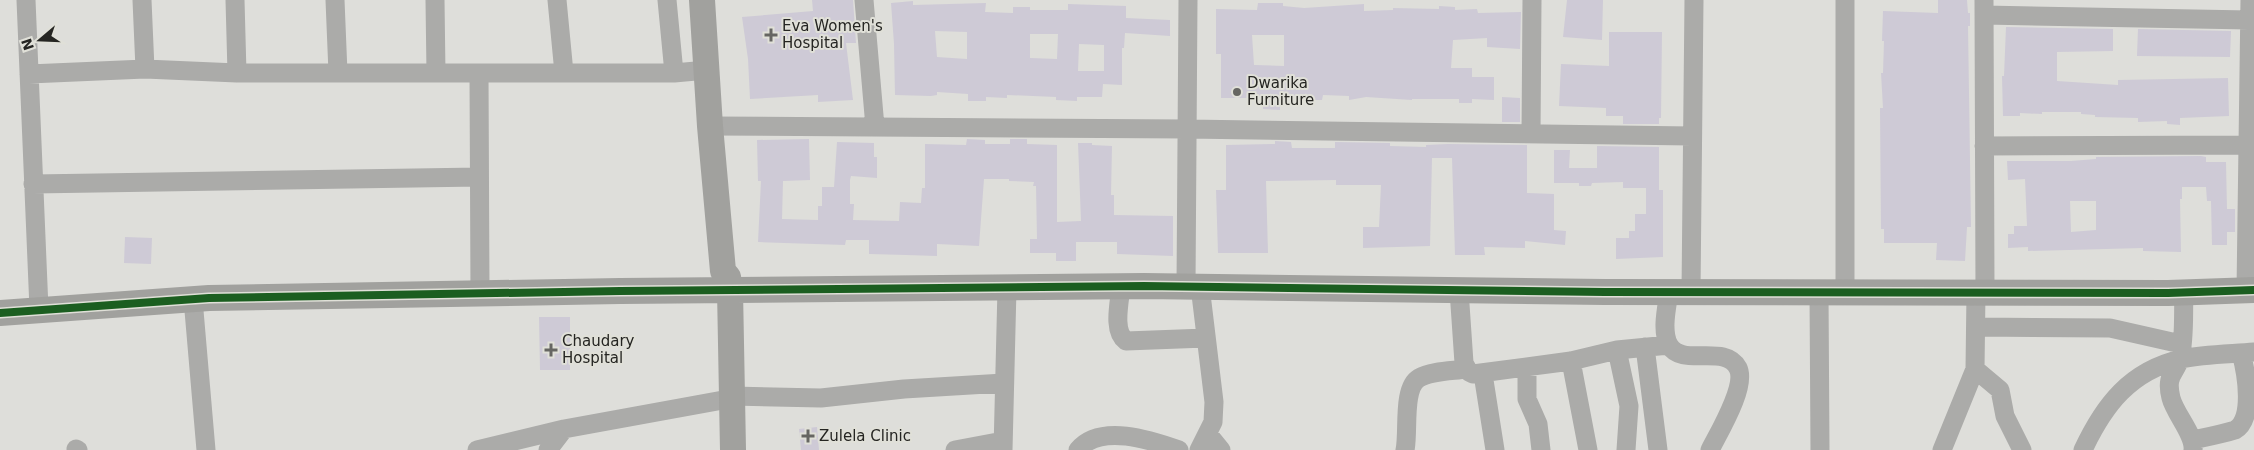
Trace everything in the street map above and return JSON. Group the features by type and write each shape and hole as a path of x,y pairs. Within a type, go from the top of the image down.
{"street":[{"path":"26,0 39,309"},
{"path":"142,0 145,69"},
{"path":"235,0 237,73"},
{"path":"335,0 338,73"},
{"path":"435,0 436,73"},
{"path":"557,0 564,73"},
{"path":"667,0 674,72"},
{"path":"702,0 710,126 724,284 727,398 724,450"},
{"path":"864,0 875,127"},
{"path":"1188,0 1187,129 1193,286 1206,338 1214,402 1213,422 1203,442 1221,450"},
{"path":"1531,134 1532,0"},
{"path":"1694,0 1692,136 1680,292 1665,335 1669,345 1681,354 1726,358 1738,369 1741,380 1738,391 1710,450"},
{"path":"1845,0 1845,292"},
{"path":"0,312 193,299 480,293 724,284 1007,288 1193,286 1680,292 2184,292 2250,290 2250,0"},
{"path":"1942,450 1975,369 1976,327 1980,292 1984,146 1984,8 2110,9 2249,20"},
{"path":"29,74 145,69 237,73 564,73 707,70"},
{"path":"479,73 480,293"},
{"path":"710,126 1187,129 1692,136"},
{"path":"1984,146 2251,145"},
{"path":"33,184 479,177"},
{"path":"1121,286 1118,329 1122,338 1126,340 1206,338"},
{"path":"955,450 1003,446 1007,288"},
{"path":"1459,290 1474,372 1495,450"},
{"path":"1819,292 1820,450"},
{"path":"1976,327 2110,328 2181,352 2247,352 2254,405 2252,414 2237,429 2193,445 2171,398 2171,374 2181,352 2184,292"},
{"path":"193,299 206,450"},
{"path":"1405,450 1408,395 1412,385 1421,377 1527,367 1571,361 1617,350 1669,345"},
{"path":"1645,347 1658,450"},
{"path":"1617,350 1629,406 1626,450"},
{"path":"2083,450 2096,422 2118,392 2181,352"},
{"path":"1571,361 1588,450"},
{"path":"1527,367 1528,399 1538,424 1541,450"},
{"path":"1975,369 2000,390 2005,416 2022,450"},
{"path":"476,450 564,429 727,398 821,398 904,389 1004,383"},
{"path":"727,398 733,450"},
{"path":"548,450 564,429"},
{"path":"1078,450 1084,443 1095,438 1121,435 1179,450"}],"building":[{"path":"812,0 853,0 856,43 846,43 853,100 818,102 818,95 750,99 748,59 742,17 813,11"},
{"path":"1567,0 1603,0 1602,40 1563,37"},
{"path":"1938,0 1967,0 1968,13 1970,13 1970,26 1968,26 1971,227 1967,227 1965,261 1936,260 1937,243 1884,243 1884,229 1881,229 1880,108 1883,108 1881,73 1883,73 1883,11 1938,13"},
{"path":"913,1 913,5 986,3 985,12 1013,13 1013,7 1030,7 1030,10 1068,10 1068,4 1126,6 1126,18 1170,20 1170,36 1125,33 1124,48 1122,48 1122,85 1103,84 1102,97 1077,97 1077,101 1056,100 1056,97 1007,95 1007,98 986,97 986,101 968,101 968,94 937,92 937,95 931,96 895,95 891,3","holes":["935,31 967,32 967,59 937,57","1030,34 1058,34 1057,59 1030,58","1079,44 1104,45 1104,71 1078,71"]},
{"path":"1258,3 1283,3 1283,6 1304,8 1364,4 1364,11 1393,10 1393,8 1439,9 1439,6 1455,7 1455,10 1477,9 1478,13 1521,12 1520,49 1487,47 1487,38 1453,40 1451,68 1472,68 1472,77 1494,77 1494,100 1472,99 1472,103 1459,103 1459,99 1412,100 1366,97 1349,100 1349,96 1323,95 1322,100 1306,100 1306,97 1280,97 1280,110 1263,109 1263,98 1221,98 1221,54 1216,54 1216,9 1257,10","holes":["1252,35 1284,35 1284,66 1254,65"]},
{"path":"2006,27 2113,29 2113,51 2057,52 2057,81 2118,85 2118,80 2228,78 2229,116 2180,118 2180,125 2167,124 2167,121 2138,122 2138,118 2095,117 2095,115 2081,114 2081,112 2020,113 2020,116 2003,116 2002,76 2004,76"},
{"path":"2138,29 2231,31 2230,57 2137,56"},
{"path":"1609,32 1662,32 1661,118 1659,118 1659,124 1623,124 1623,116 1606,116 1606,108 1559,106 1561,64 1609,66"},
{"path":"1502,97 1520,98 1520,122 1502,122"},
{"path":"809,139 810,180 783,181 782,219 818,220 818,206 822,206 822,187 834,187 837,142 874,143 874,157 877,157 877,178 851,176 850,204 854,204 853,220 899,221 900,202 921,203 922,188 925,188 925,144 966,145 967,139 985,140 985,144 1010,144 1010,139 1027,139 1027,144 1057,145 1057,222 1081,221 1078,143 1112,146 1111,195 1114,195 1114,215 1173,216 1173,256 1117,254 1117,242 1076,242 1076,261 1056,261 1056,253 1030,253 1030,239 1037,239 1036,186 1033,186 1034,182 1009,181 1009,179 984,179 979,246 937,244 937,256 869,254 869,240 846,240 845,245 758,242 761,181 758,181 757,140"},
{"path":"1275,141 1291,142 1292,148 1335,148 1335,142 1390,143 1390,146 1426,147 1426,145 1448,144 1527,145 1527,193 1554,194 1554,230 1566,231 1565,245 1525,241 1525,248 1484,247 1485,255 1455,255 1452,158 1432,158 1430,246 1363,248 1363,227 1379,227 1381,185 1336,185 1336,180 1266,181 1268,253 1218,253 1216,190 1226,190 1226,145 1275,144"},
{"path":"1597,146 1659,147 1659,190 1663,190 1663,257 1616,259 1616,238 1629,238 1629,231 1635,231 1635,214 1646,214 1646,188 1623,188 1623,182 1592,183 1591,186 1579,186 1579,183 1554,183 1554,150 1570,150 1569,168 1597,168"},
{"path":"2201,156 2206,157 2206,162 2226,162 2227,209 2235,209 2235,232 2227,232 2227,245 2212,245 2211,201 2207,201 2206,187 2182,187 2182,199 2180,199 2181,252 2143,251 2143,248 2028,251 2028,247 2008,248 2008,234 2014,234 2014,226 2027,226 2025,179 2008,180 2007,161 2071,161 2096,159 2096,157","holes":["2070,201 2096,201 2096,230 2071,232"]},
{"path":"125,237 152,238 151,264 124,263"},
{"path":"539,317 570,317 570,370 540,370"},
{"path":"817,427 819,450 801,450 799,429"}],"cycle path":[{"path":"0,313 209,298 620,291 1144,286 1605,292 2168,293 2254,290"}],"place":[{"name":"Eva Women's Hospital","path":"771,35"},
{"name":"Dwarika Furniture","path":"1237,92"},
{"name":"Chaudary Hospital","path":"551,350"},
{"name":"Zulela Clinic","path":"808,436"}]}
